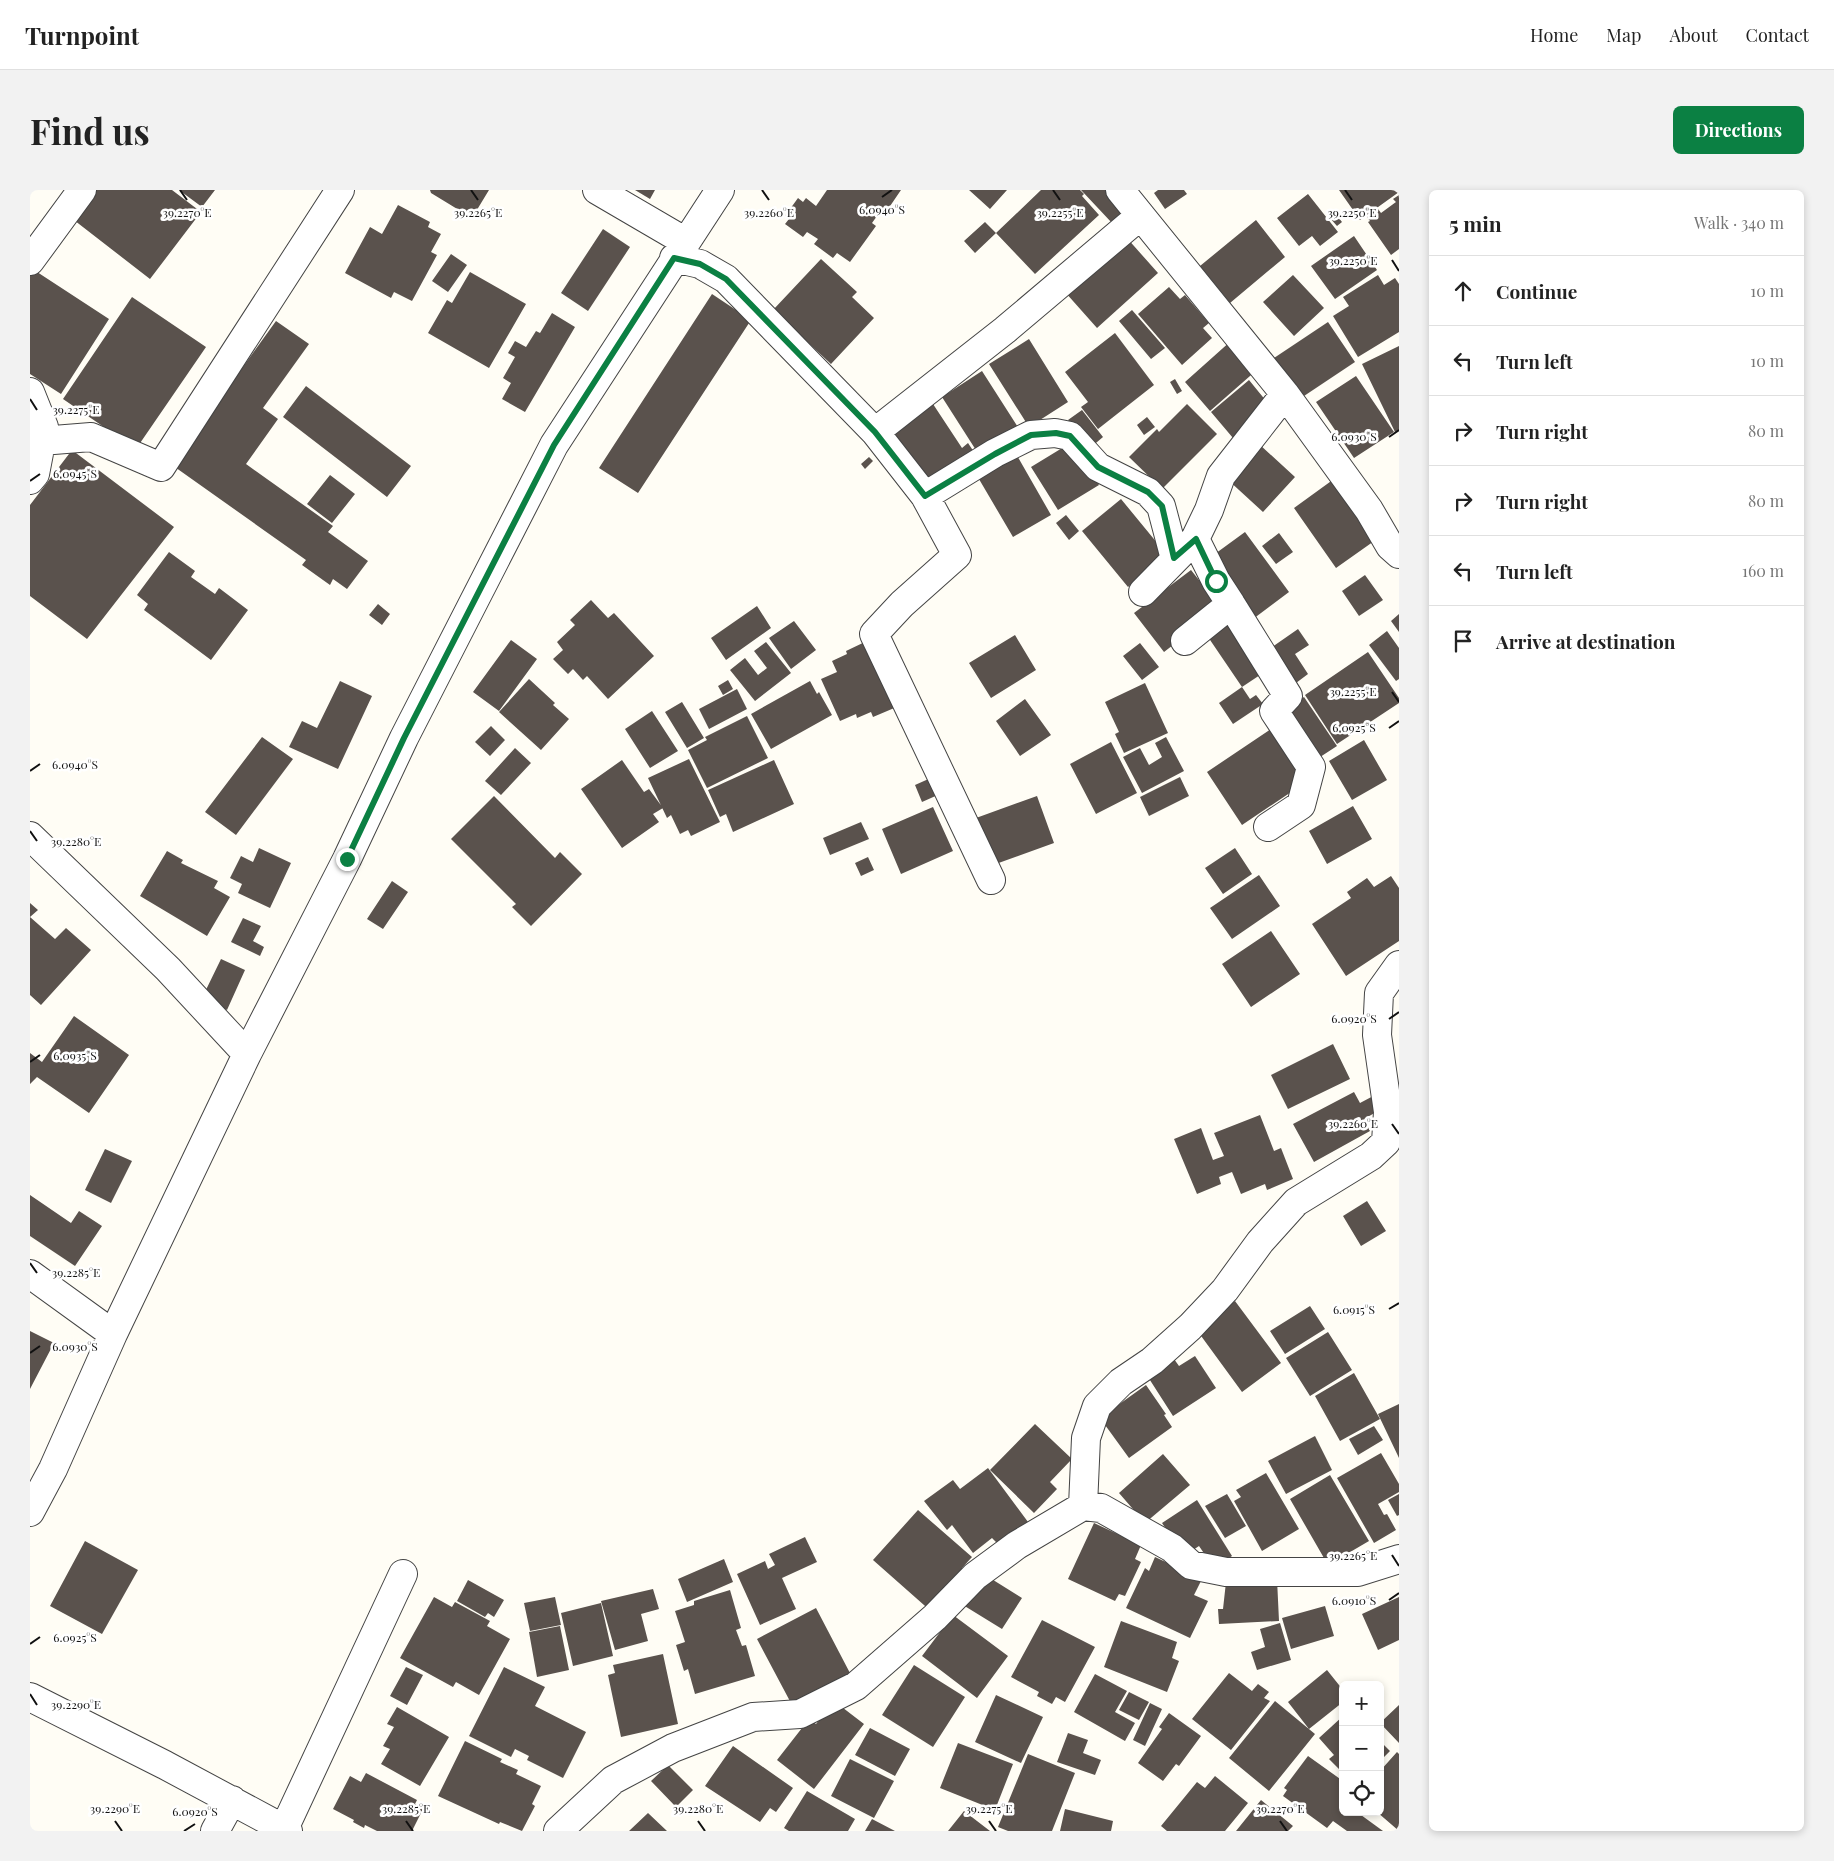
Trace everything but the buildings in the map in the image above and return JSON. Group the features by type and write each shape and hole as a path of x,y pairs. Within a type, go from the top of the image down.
{"street":[{"path":"30,261 82,190"},
{"path":"41,441 91,437 161,467 340,190"},
{"path":"597,190 700,264 726,279 875,432 925,496 957,555 902,604 874,634 991,880"},
{"path":"30,1512 53,1469 113,1334 247,1054 347,859 404,738 554,445 720,190"},
{"path":"1120,190 1285,394 1369,510 1390,546 1399,554"},
{"path":"875,432 1005,330 1140,216"},
{"path":"30,392 44,427 35,474 30,480"},
{"path":"1143,592 1174,558 1196,539 1221,476 1285,394"},
{"path":"925,496 1031,435 1056,433 1070,436 1098,467 1148,492 1162,506 1174,558"},
{"path":"1196,539 1216,581 1288,696 1274,711 1311,768 1302,804 1268,827"},
{"path":"1185,641 1231,604"},
{"path":"30,836 168,969 247,1054"},
{"path":"1083,1506 1086,1438 1097,1406 1122,1382 1152,1361 1190,1327 1225,1290 1260,1242 1296,1202 1371,1156 1386,1142 1388,1112 1378,1036 1379,993 1399,965"},
{"path":"30,1274 113,1334"},
{"path":"564,1829 613,1780 673,1748 753,1717 800,1714 856,1686 935,1617 975,1576 1017,1545 1083,1506 1102,1508 1172,1548 1192,1565 1226,1572 1358,1572 1399,1558"},
{"path":"30,1697 232,1800 286,1830 403,1574"},
{"path":"215,1831 232,1800"}],"route":[{"path":"347,859 404,738 554,445 674,258 700,264 726,279 875,432 925,496 1031,435 1056,433 1070,436 1098,467 1122,477 1148,492 1162,506 1174,558 1196,539 1216,581"}]}
